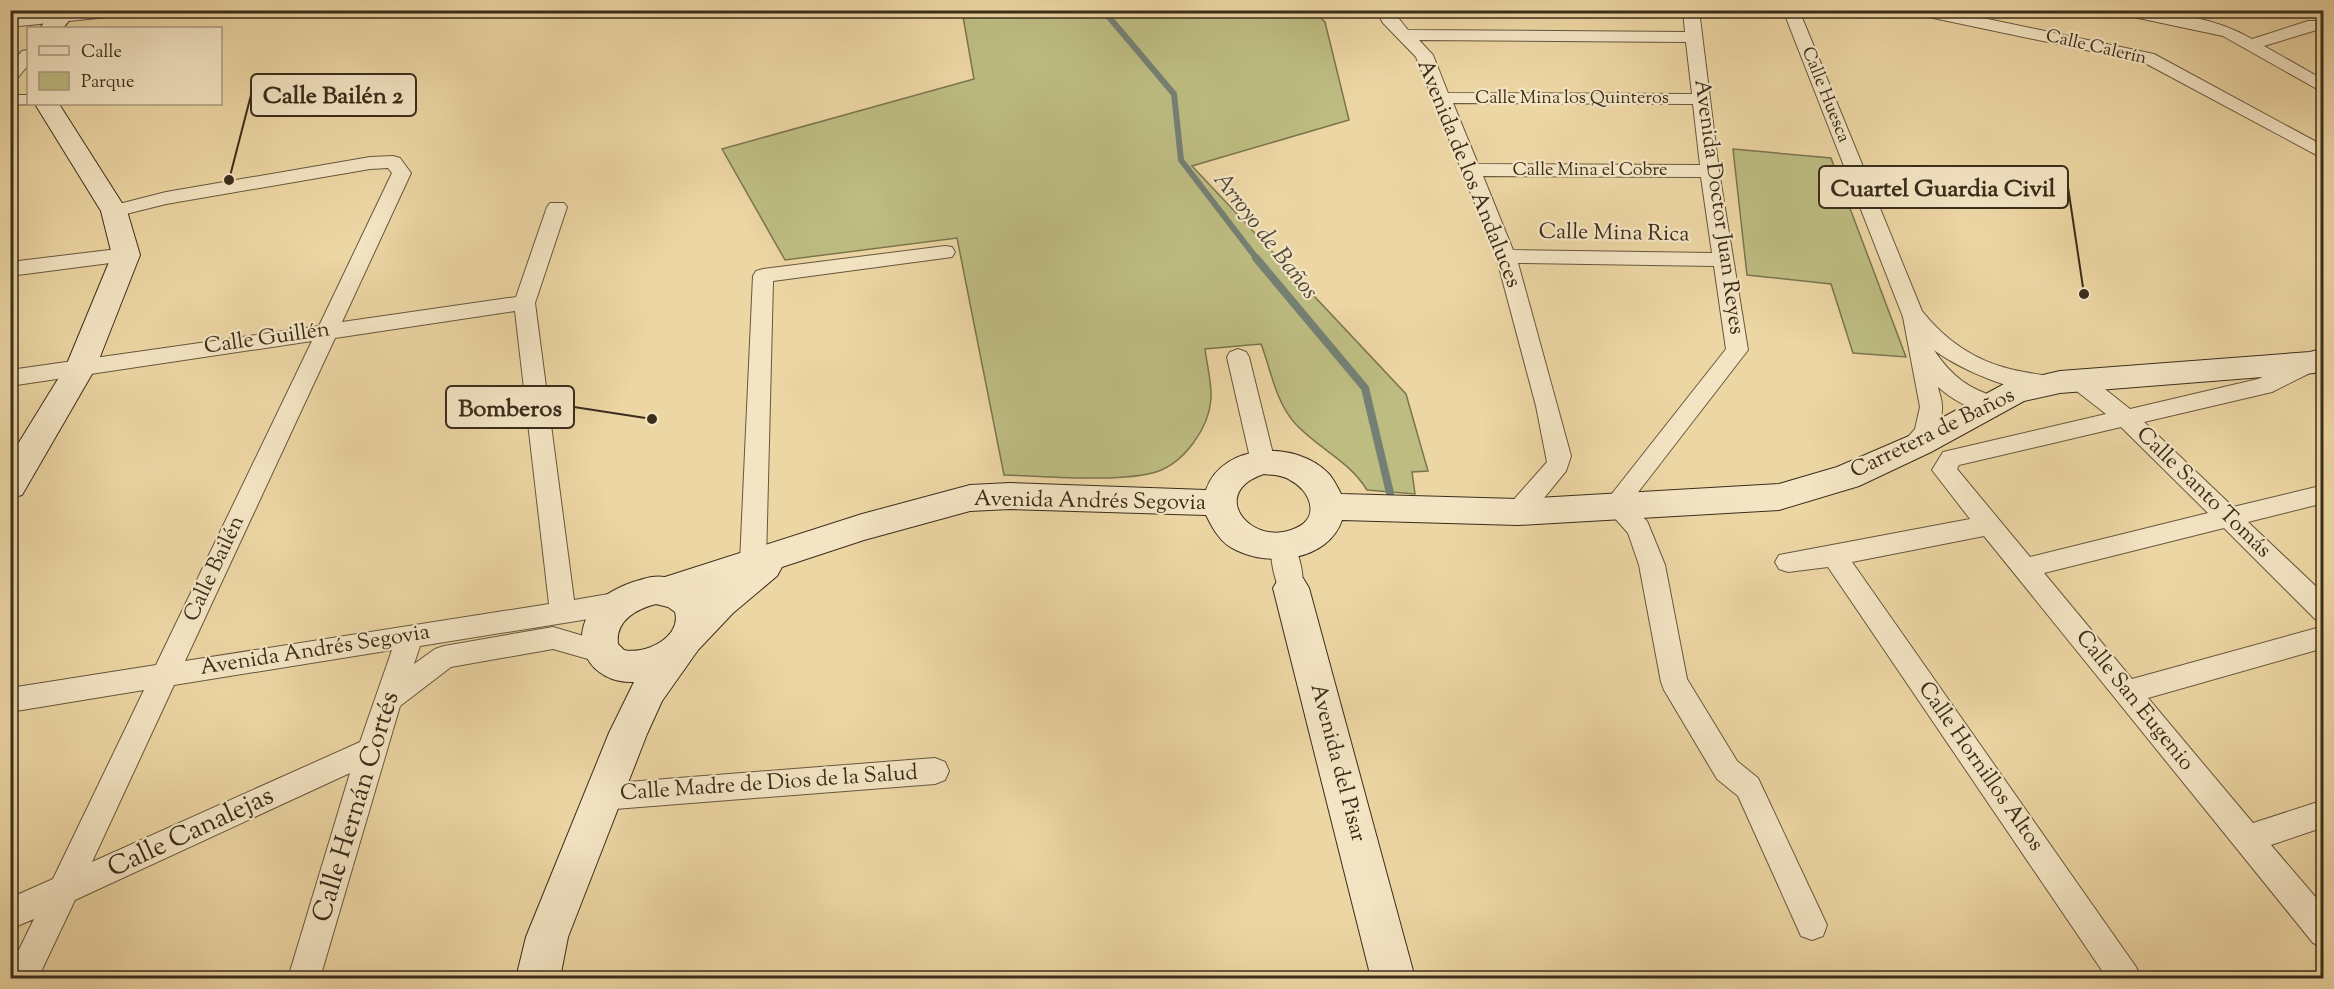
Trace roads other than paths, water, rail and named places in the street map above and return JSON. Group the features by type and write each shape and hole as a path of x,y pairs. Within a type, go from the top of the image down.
{"main road":[{"path":"10,486 81,367 126,255 114,211 48,105"},
{"name":"Carretera de Baños","path":"1615,505 1779,497 1847,477 1910,448 2015,392 2048,384 2078,380 2320,365"},
{"path":"1263,462 1290,464 1312,476 1326,493 1328,507 1325,519 1318,531 1299,543 1283,547 1257,544 1235,534 1224,523 1218,503 1223,484 1234,473 1263,462"},
{"name":"Avenida Andrés Segovia","path":"667,591 862,527 970,498 1010,496 1218,503"},
{"path":"1328,507 1518,512 1615,505"},
{"name":"Avenida Andrés Segovia","path":"685,643 712,612 742,584 767,564 790,552"},
{"name":"Avenida del Pisar","path":"1291,588 1393,978"},
{"path":"538,978 547,937 628,733 649,690 685,643 695,618 693,608 678,594 667,591 643,592 620,603 608,614 601,627 599,640 627,694 628,733"},
{"path":"606,657 624,667 657,664 685,643"}],"street":[{"path":"10,22 60,19 127,10"},
{"name":"Avenida de los Andaluces","path":"1384,10 1389,20 1424,55 1506,256 1559,456 1555,471 1518,512"},
{"name":"Avenida Doctor Juan Reyes","path":"1615,505 1737,350 1722,260 1691,10"},
{"name":"Calle Huesca","path":"1791,10 1912,314 1931,397 1931,417 1926,432 1910,448"},
{"name":"Calle Calerín","path":"1919,10 2148,58 2324,154"},
{"path":"2124,10 2228,32 2324,88"},
{"path":"2297,15 2319,27"},
{"path":"2249,45 2319,27"},
{"path":"1403,34 1695,37"},
{"path":"10,76 27,56"},
{"name":"Calle Mina los Quinteros","path":"1441,98 1703,99"},
{"path":"10,100 27,100"},
{"name":"Calle Bailén","path":"22,978 402,173 393,162 370,163 166,198 114,211"},
{"name":"Calle Mina el Cobre","path":"1470,170 1710,171"},
{"path":"557,207 525,303 563,612"},
{"path":"753,562 763,276 945,252"},
{"path":"10,269 126,255"},
{"name":"Calle Mina Rica","path":"1506,256 1722,260"},
{"name":"Calle Guillén","path":"10,378 525,303"},
{"name":"Calle Huesca","path":"1912,314 1933,340 1975,365 2014,378 2048,384"},
{"name":"Calle Huesca","path":"1917,340 1934,368 1950,386 1972,400 1993,403"},
{"path":"1238,357 1263,462"},
{"name":"Calle Huesca","path":"1975,365 1993,403"},
{"path":"2125,417 2264,386 2320,365"},
{"name":"Calle Santo Tomás","path":"2078,380 2125,417 2324,611"},
{"name":"Calle San Eugenio","path":"2125,417 1951,458 1944,470 2324,932"},
{"path":"2025,568 2324,494"},
{"path":"1615,505 1638,528 1652,565 1674,682 1727,770 1748,787 1812,925"},
{"path":"1788,562 1834,556 1989,525"},
{"name":"Avenida del Pisar","path":"1283,547 1291,588"},
{"name":"Calle Hornillos Altos","path":"1834,556 2125,978"},
{"name":"Avenida Andrés Segovia","path":"10,700 620,603"},
{"name":"Calle Hernán Cortés","path":"304,978 371,750 411,635"},
{"name":"Avenida Andrés Segovia","path":"390,698 444,657 553,638 606,657"},
{"path":"2126,692 2319,644"},
{"name":"Calle Canalejas","path":"10,914 371,750"},
{"name":"Calle Madre de Dios de la Salud","path":"602,797 935,771"},
{"path":"2247,839 2324,813"}],"waterway":[{"name":"Arroyo de Baños","path":"1103,10 1174,94 1181,160 1257,259"},
{"name":"Arroyo de Baños","path":"1256,258 1365,388 1390,493"}],"place":[{"name":"Calle Bailén 2","path":"229,180"},
{"name":"Cuartel Guardia Civil","path":"2084,294"},
{"name":"Bomberos","path":"652,419"}]}
